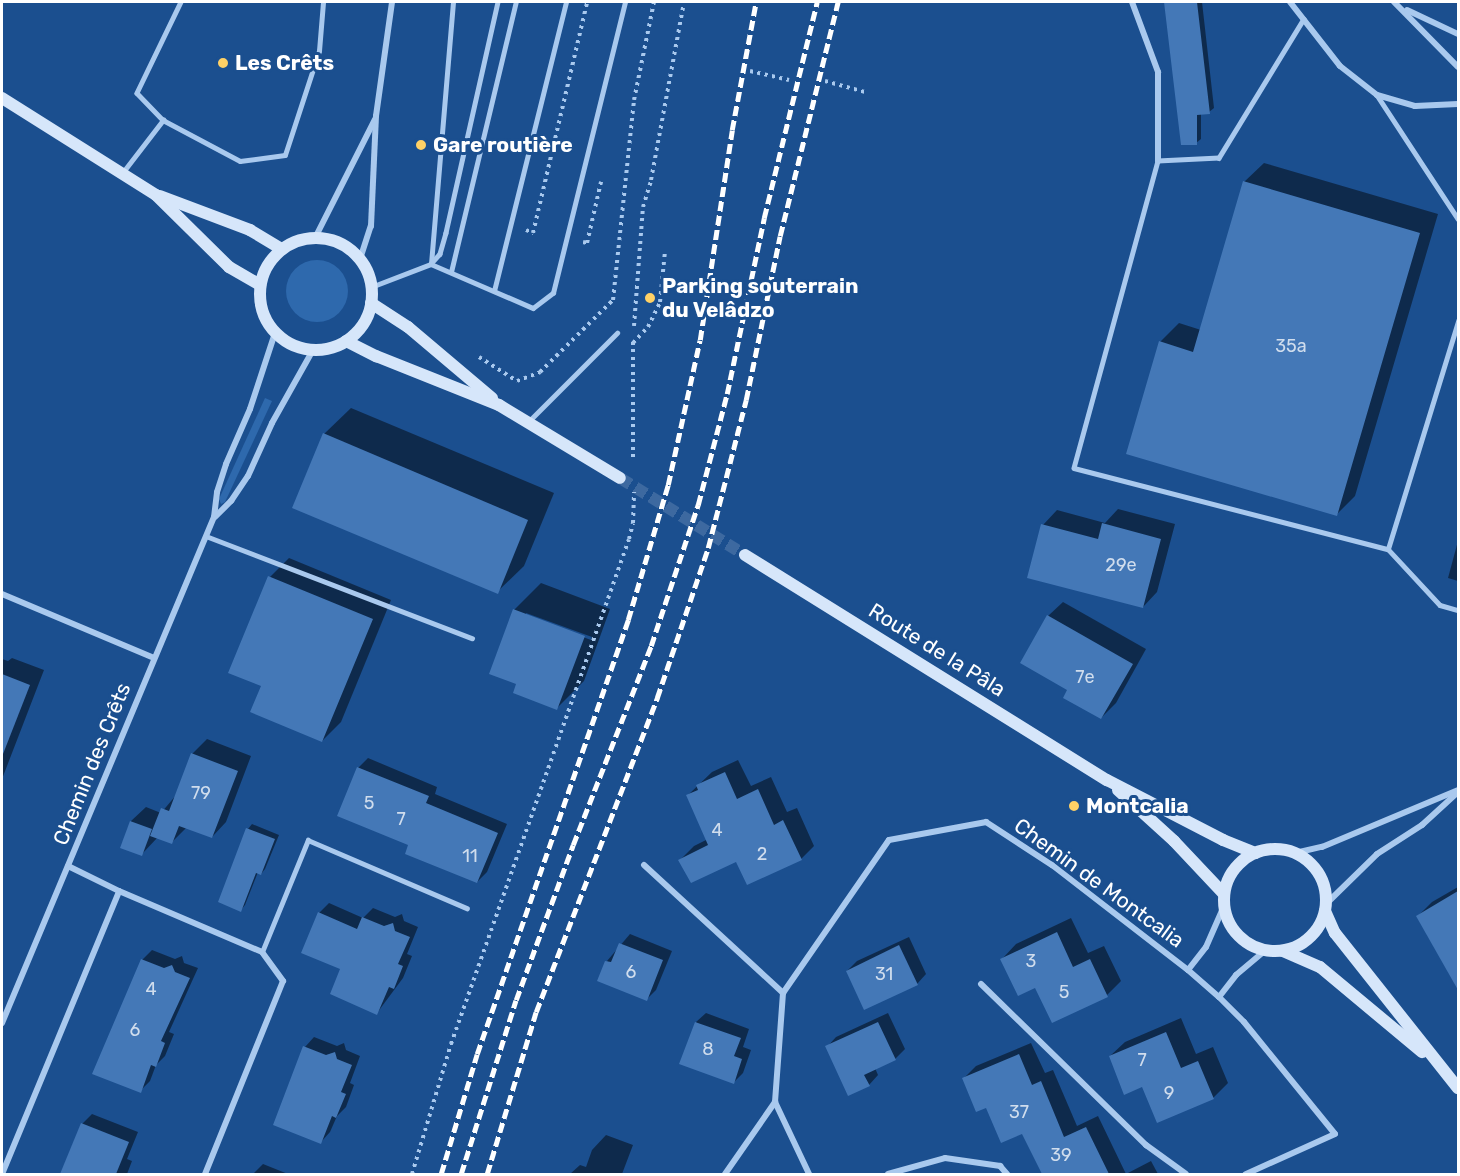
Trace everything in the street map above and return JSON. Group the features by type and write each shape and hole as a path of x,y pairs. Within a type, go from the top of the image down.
{"street":[{"path":"360,259 372,226 376,116 392,2"},
{"path":"1132,2 1158,72 1158,161"},
{"path":"1290,2 1340,66 1377,95 1415,106 1458,104"},
{"path":"1394,2 1458,67"},
{"path":"1403,9 1458,34"},
{"path":"2,98 123,172 156,195 229,267 260,285"},
{"path":"315,238 376,116"},
{"path":"156,195 250,230 282,249"},
{"path":"315,238 343,244 360,259 371,287 371,303 363,325 346,341 327,349 313,350 294,346 275,333 262,310 260,285 267,266 282,249 294,242 315,238"},
{"path":"371,303 408,327 499,405"},
{"name":"Chemin des Crêts","path":"2,1023 207,536 214,518 217,492 226,464 250,409 275,333"},
{"path":"346,341 376,356 499,405 620,478"},
{"name":"Chemin des Crêts","path":"214,518 231,501 248,476 272,423 313,350"},
{"name":"Route de la Pâla","path":"745,555 1107,780 1223,840 1255,853"},
{"path":"2,594 154,658"},
{"name":"Route de la Pâla","path":"1107,780 1174,841 1224,900"},
{"path":"1455,1084 1399,1030 1320,967 1283,951 1265,951 1248,944 1234,932 1224,900 1234,869 1255,853 1275,849 1295,853 1322,847 1458,791"},
{"path":"1283,951 1307,940 1319,927 1325,907 1377,854 1422,825 1458,791"},
{"name":"Chemin de Montcalia","path":"783,993 889,840 986,822 1052,864 1188,970 1219,997 1244,1022 1335,1134 1246,1174"},
{"path":"1295,853 1312,865 1319,874 1325,907 1335,933 1455,1084"},
{"path":"644,864 783,993 775,1102 809,1174"},
{"path":"68,866 118,891 262,952 283,981 205,1174"},
{"path":"2,1174 118,891"},
{"name":"Chemin de Montcalia","path":"1188,970 1206,947 1224,900"},
{"path":"1219,997 1236,975 1265,951"},
{"path":"981,984 1146,1145 1186,1174"},
{"path":"725,1174 775,1102"},
{"path":"888,1174 945,1158 1000,1166 1007,1174"}],"lane":[{"path":"181,2 137,93 163,120 240,161 285,155 319,51 322,2"},
{"path":"431,264 453,2"},
{"path":"371,287 431,264 440,254 498,2"},
{"path":"451,272 516,2"},
{"path":"495,291 566,2"},
{"path":"431,264 533,308 553,293 625,2"},
{"path":"1304,19 1219,158 1158,161 1074,468 1389,549 1440,605 1458,610"},
{"path":"1377,95 1458,219"},
{"path":"123,172 163,120"},
{"path":"1389,549 1458,321"},
{"path":"528,422 617,333"},
{"path":"207,536 472,638"},
{"path":"262,952 308,840 467,908"}],"path":[{"path":"750,70 789,80"},
{"path":"825,81 865,92"},
{"path":"633,343 648,327 660,302 665,250"},
{"path":"412,1174 452,1044 494,923"}],"shaded area":[{"path":"317,260 329,262 339,269 346,279 348,291 346,303 339,313 329,320 317,322 305,320 295,313 288,303 286,291 288,279 295,269 305,262"},
{"path":"265,398 272,401 225,502 221,504 219,499"}],"building":[{"path":"1164,2 1197,2 1210,114 1197,115 1197,145 1181,145"},
{"path":"1243,181 1420,233 1337,516 1126,454 1159,341 1193,352"},
{"path":"323,433 528,520 498,594 292,508"},
{"path":"1102,523 1161,539 1143,608 1027,578 1041,524 1098,539"},
{"path":"268,576 373,619 322,742 250,712 261,686 228,673"},
{"path":"513,609 585,636 557,710 513,693 516,684 489,674"},
{"path":"1047,615 1133,664 1101,719 1063,698 1067,690 1020,663"},
{"path":"2,674 30,685 3,754 2,754"},
{"path":"191,753 238,771 212,838 179,826 172,844 150,836 161,808 169,811"},
{"path":"357,767 429,796 426,803 498,833 477,883 405,854 408,845 337,816"},
{"path":"725,772 737,799 758,789 774,825 783,820 802,860 747,885 736,862 691,883 678,860 708,845 686,795 698,790 696,785"},
{"path":"130,821 152,829 142,856 120,848"},
{"path":"246,828 275,839 261,875 256,873 241,912 218,902"},
{"path":"1458,891 1458,990 1416,916"},
{"path":"318,912 357,929 362,917 384,926 393,923 395,931 410,937 398,964 403,966 394,989 389,987 377,1015 330,994 340,969 301,953"},
{"path":"1057,932 1073,967 1090,959 1108,997 1052,1023 1035,988 1018,996 1000,959"},
{"path":"619,943 663,960 647,1001 597,981 605,961 611,962"},
{"path":"899,945 918,985 864,1010 846,971"},
{"path":"141,959 164,968 172,965 175,972 190,978 161,1041 165,1043 156,1067 151,1065 141,1093 92,1074"},
{"path":"695,1022 741,1038 734,1056 742,1059 734,1084 679,1064"},
{"path":"878,1022 896,1060 864,1075 870,1086 848,1096 825,1046"},
{"path":"1166,1032 1181,1068 1198,1061 1214,1099 1157,1123 1142,1087 1124,1095 1109,1056"},
{"path":"303,1046 326,1055 335,1052 337,1059 352,1065 341,1092 346,1094 336,1118 332,1116 321,1144 273,1125"},
{"path":"1019,1054 1032,1085 1041,1081 1064,1137 1086,1127 1109,1174 1042,1174 1022,1134 1001,1143 986,1108 976,1112 962,1078"},
{"path":"81,1123 129,1142 116,1174 60,1174"}],"tunnel":[{"path":"620,478 745,555"}],"railway":[{"path":"441,1174 477,1054 628,620 668,485 700,340 732,130 756,2"},
{"path":"461,1174 516,1000 573,845 651,646 698,505 727,394 764,218 817,2"},
{"path":"487,1174 536,1012 657,698 708,548 746,400 780,236 838,2"}],"place":[{"name":"Les Crêts","path":"223,63"},
{"name":"Gare routière","path":"421,145"},
{"name":"Parking souterrain du Velâdzo","path":"650,298"},
{"name":"Montcalia","path":"1074,806"}]}
